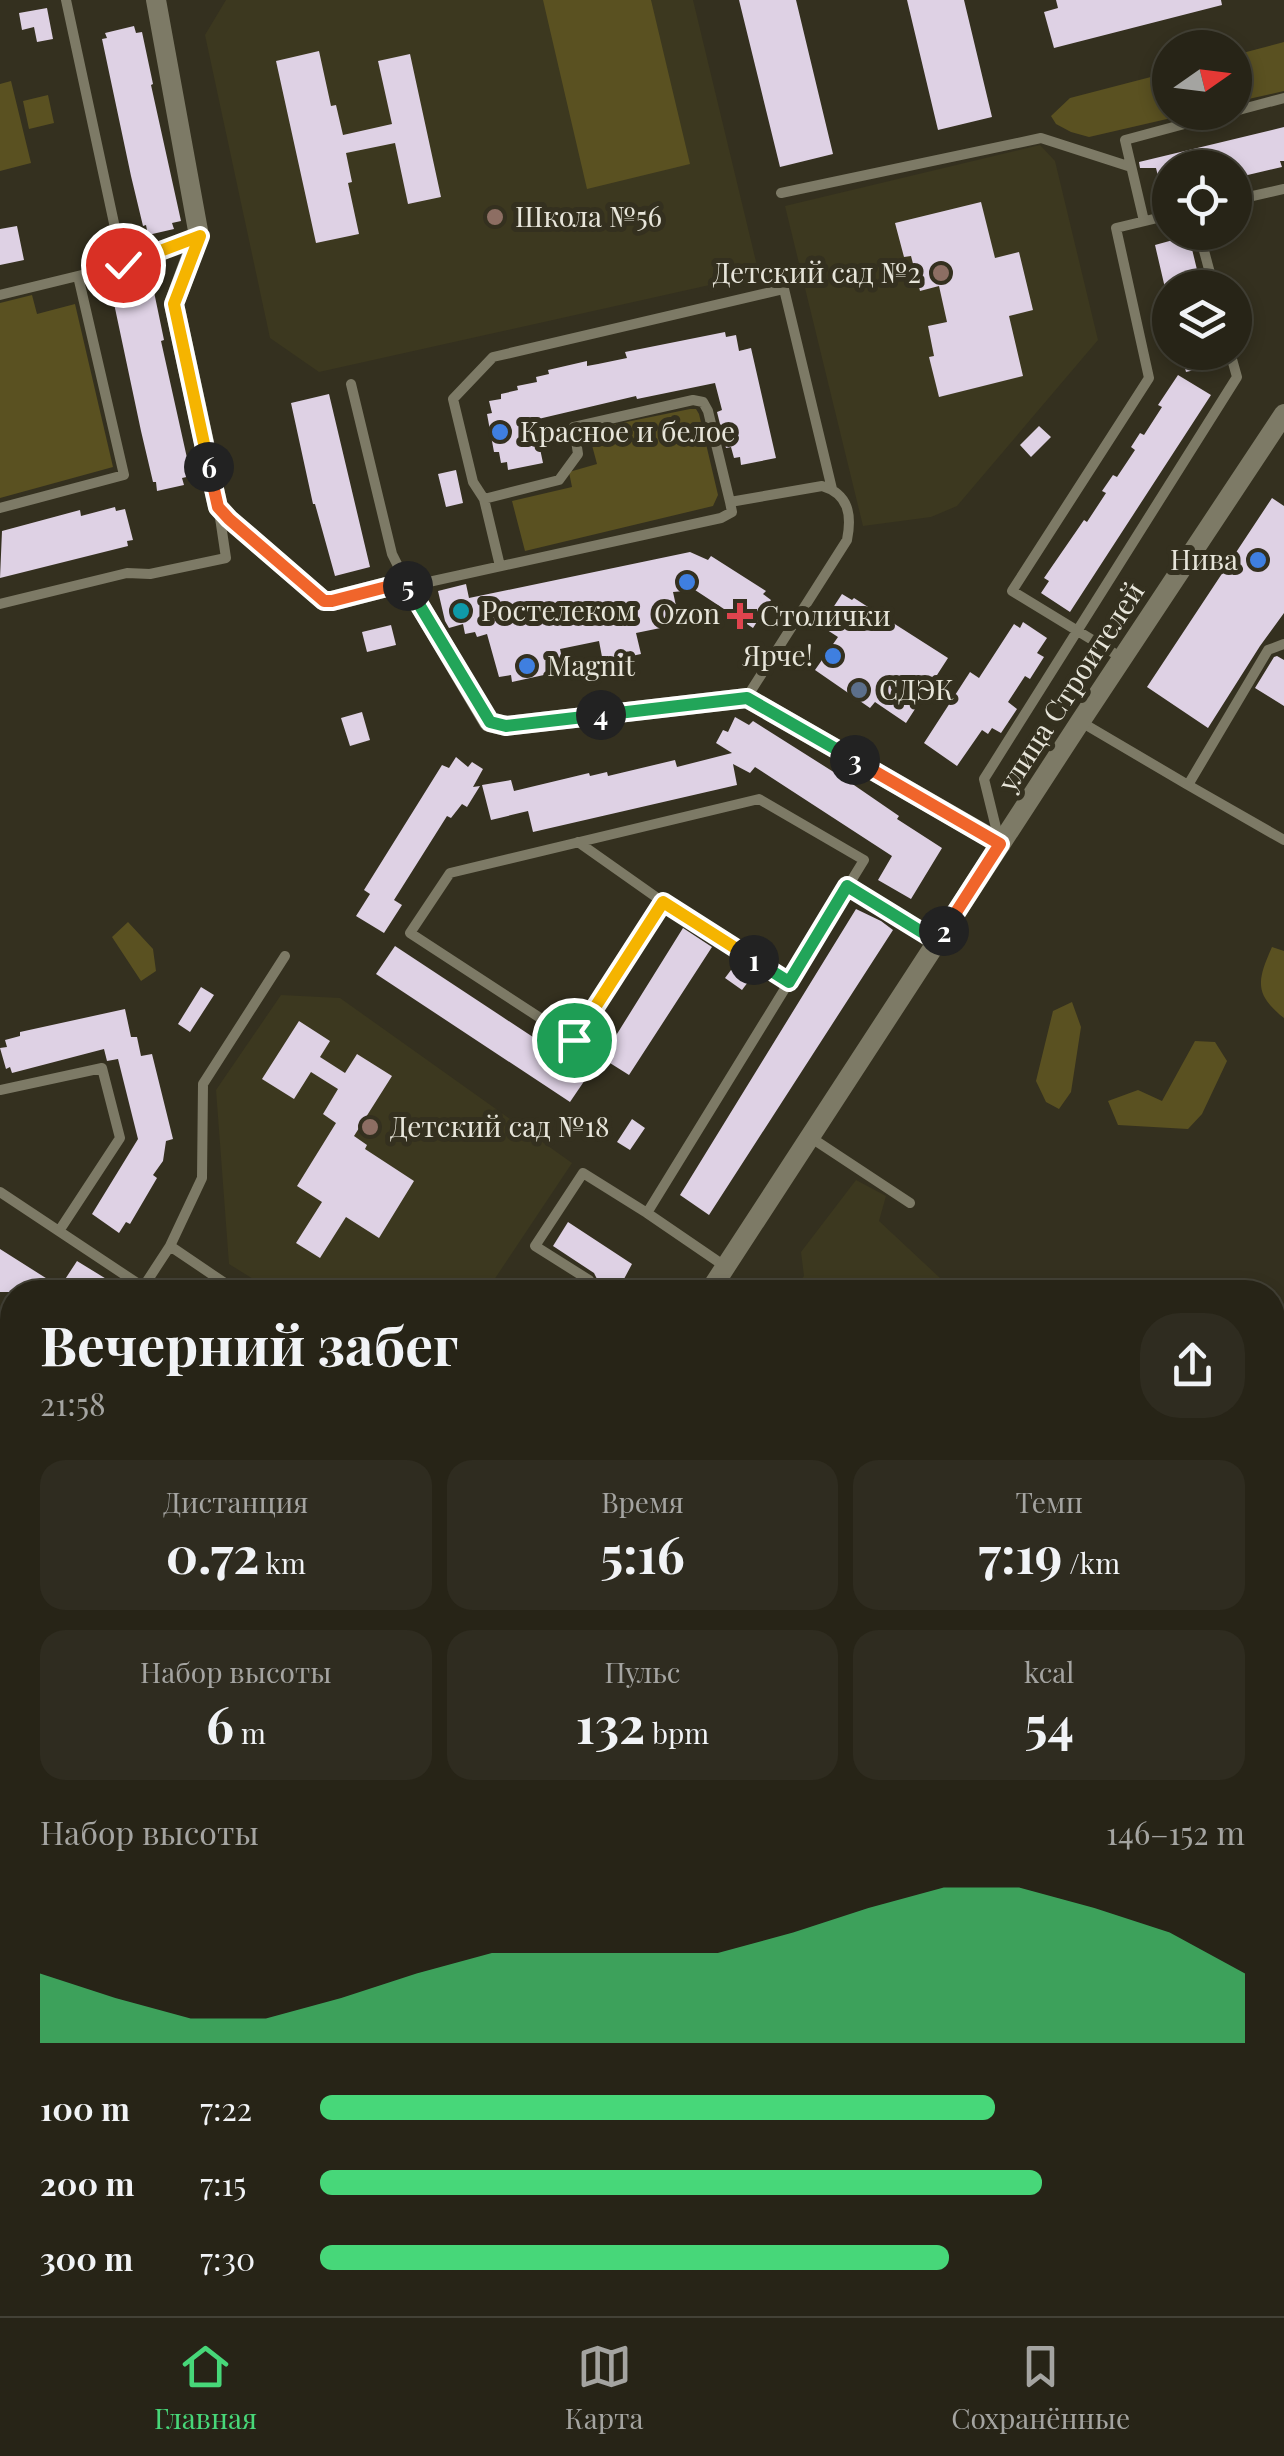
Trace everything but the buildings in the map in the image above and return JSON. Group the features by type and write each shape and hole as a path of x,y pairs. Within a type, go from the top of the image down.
{"street":[{"path":"156,0 200,236 174,304 218,507 229,519 324,601 406,582 490,722 506,726 747,698 1000,844"},
{"name":"улица Строителей","path":"717,1280 1283,416"}],"lane":[{"path":"66,0 123,265"},
{"path":"1252,107 1284,98"},
{"path":"1144,221 1125,140 1163,130"},
{"path":"781,193 1042,138 1131,168"},
{"path":"1252,196 1284,189"},
{"path":"1122,658 1012,592 1149,378 1116,228 1152,219"},
{"path":"0,295 123,265 200,236"},
{"path":"0,508 124,474 78,276"},
{"path":"500,566 484,499 472,482 453,400 492,357 784,288 832,489"},
{"path":"1000,844 984,779 1237,378 1235,370"},
{"path":"352,384 392,554 406,582 424,583 721,518 732,512 708,410 703,402 693,400 574,426 578,454 559,480 484,499"},
{"path":"730,502 822,486 842,498 850,523 847,540 747,698"},
{"path":"0,604 128,573 150,574 226,558 218,507"},
{"path":"1188,785 1268,650 1284,644"},
{"path":"1080,722 1284,840"},
{"path":"647,1213 864,860 760,799 450,872 410,932 574,1040 663,902"},
{"path":"578,842 663,902 789,982"},
{"path":"847,886 938,942"},
{"path":"148,1280 170,1246 202,1178 202,1084 284,956"},
{"path":"0,1090 102,1068 120,1138 59,1231"},
{"path":"810,1138 910,1204"},
{"path":"589,1280 535,1246 583,1173 726,1266"},
{"path":"0,1192 127,1280"},
{"path":"170,1246 220,1280"}],"shaded area":[{"name":"Школа №56","path":"226,0 693,0 759,274 319,372 270,338 205,35"},
{"path":"543,0 651,0 690,164 587,189"},
{"path":"1284,42 1284,91 1252,98 1252,50"},
{"path":"1152,77 1152,122 1089,137 1071,132 1056,124 1051,116 1070,98"},
{"path":"11,81 31,163 0,171 0,84"},
{"path":"48,95 54,123 29,129 23,101"},
{"name":"Детский сад №2","path":"1040,145 1055,161 1098,340 957,506 931,517 863,526 785,206"},
{"path":"32,295 37,314 75,304 113,467 0,498 0,303"},
{"path":"690,409 699,414 718,495 713,506 525,551 512,501 572,487 569,472 597,464 589,434 592,429"},
{"path":"128,922 153,949 156,971 141,981 112,937"},
{"path":"1272,947 1284,951 1284,1018 1267,1002 1261,986"},
{"name":"Детский сад №18","path":"281,995 340,998 572,1163 494,1280 255,1280 229,1264 216,1090"},
{"path":"1072,1002 1081,1027 1071,1092 1059,1109 1046,1102 1036,1081 1053,1011"},
{"path":"1195,1041 1215,1042 1227,1061 1202,1114 1188,1129 1118,1125 1108,1101 1138,1090 1162,1101"},
{"path":"856,1180 886,1196 879,1221 942,1280 801,1280 801,1252"}],"place":[{"name":"Школа №56","path":"495,217"},
{"name":"Детский сад №2","path":"941,273"},
{"name":"Красное и белое","path":"500,432"},
{"name":"Нива","path":"1258,560"},
{"name":"Ozon","path":"687,582"},
{"name":"Ростелеком","path":"461,611"},
{"name":"Столички","path":"740,616"},
{"name":"Ярче!","path":"833,656"},
{"name":"Magnit","path":"527,666"},
{"name":"СДЭК","path":"859,690"},
{"name":"Детский сад №18","path":"370,1127"}],"route":[{"path":"123,265 200,236 174,304 218,507 324,601 406,582 490,722 506,726 747,698 1000,844 938,942 847,886 789,982 663,902 574,1040"}]}
